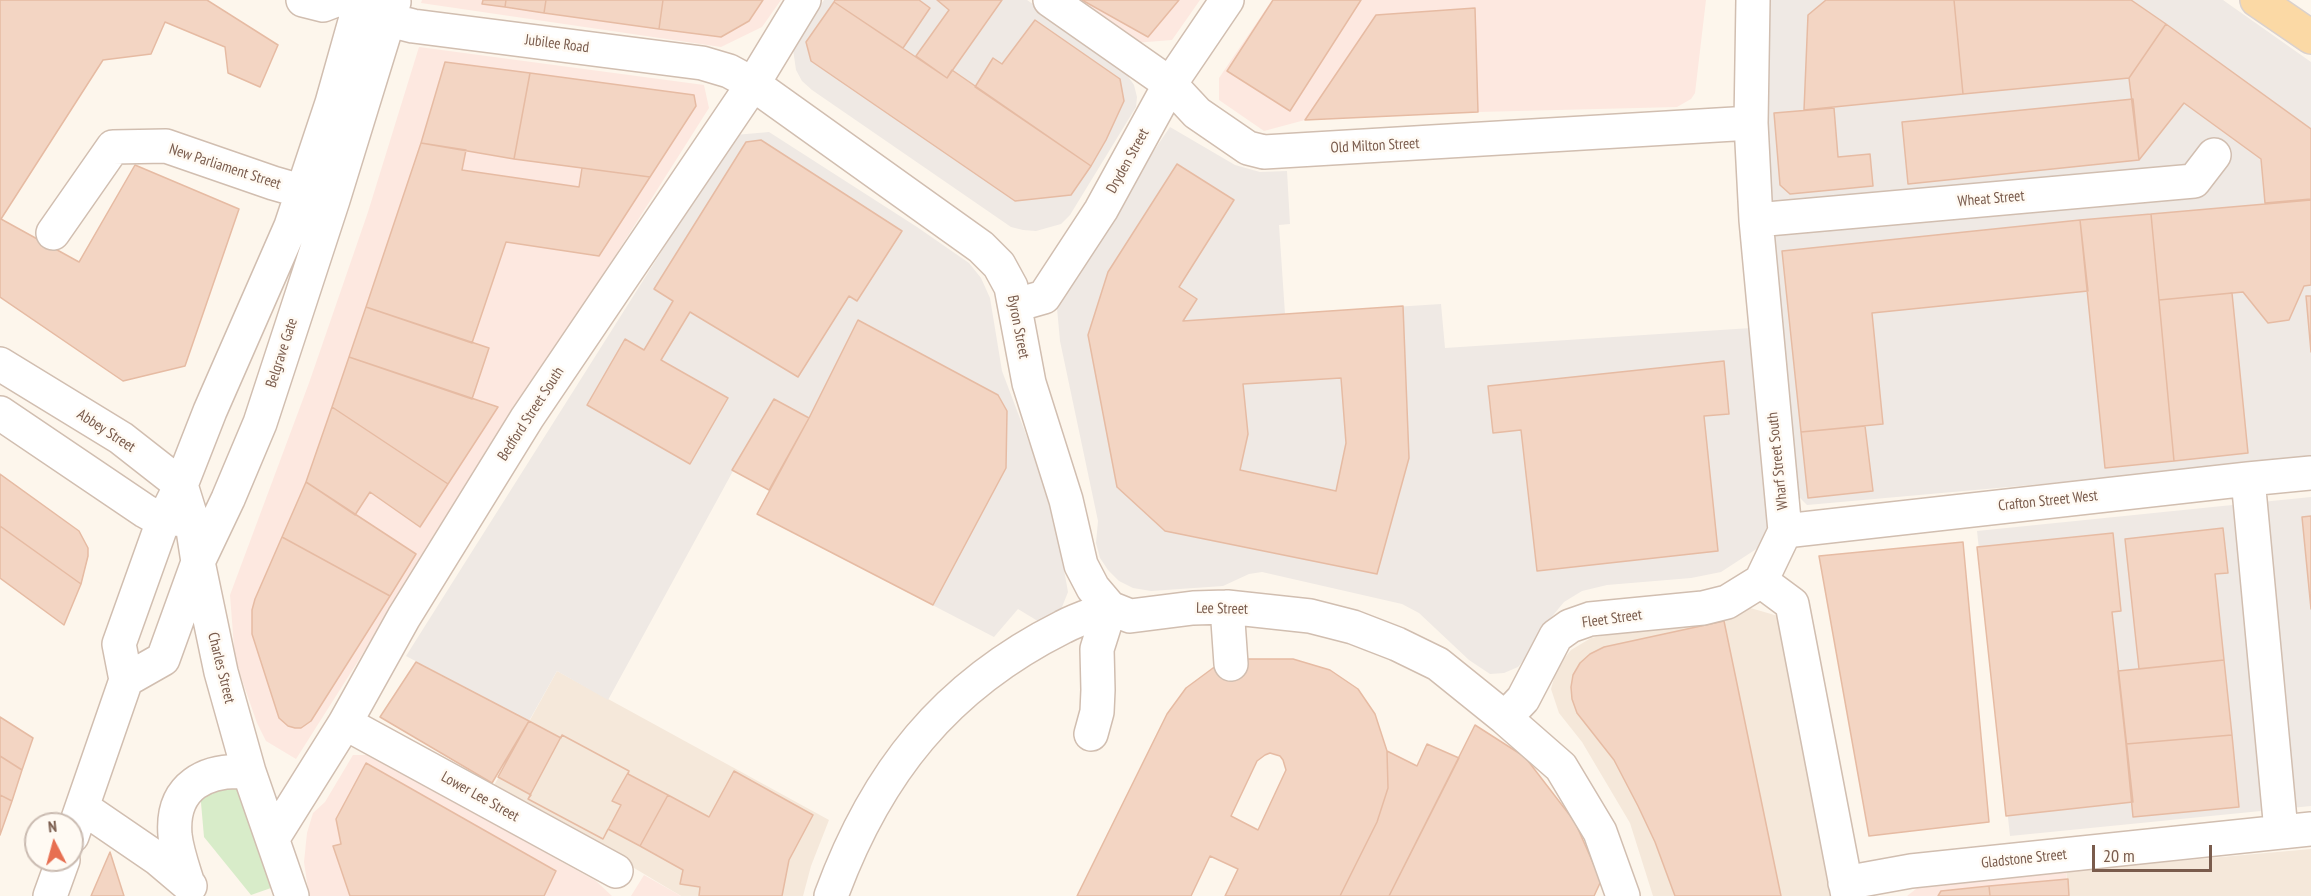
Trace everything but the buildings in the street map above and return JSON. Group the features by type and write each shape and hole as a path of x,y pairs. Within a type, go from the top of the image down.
{"main road":[{"path":"2257,0 2311,37"}],"street":[{"name":"Jubilee Road","path":"303,0 323,5 352,4 702,63 729,71 753,84"},
{"name":"Bedford Street South","path":"273,838 345,723 404,617 527,418 753,84 804,0"},
{"name":"Old Milton Street","path":"1050,0 1170,84 1197,113 1248,148 1264,152 1751,123"},
{"name":"Dryden Street","path":"1016,305 1044,297 1101,210 1170,84 1227,0"},
{"name":"Wharf Street South","path":"1754,0 1751,123 1756,220 1785,531 1761,581"},
{"name":"Belgrave Gate","path":"192,517 198,562 163,658 126,680 118,644 192,517 260,423 318,196 332,103 352,4"},
{"name":"Belgrave Gate","path":"181,484 210,411 291,226 318,196 392,11"},
{"name":"Byron Street","path":"753,84 981,247 999,265 1011,287 1016,305 1029,383 1066,500 1082,565 1093,588 1110,608"},
{"name":"New Parliament Street","path":"53,233 113,147 166,146 318,196"},
{"name":"Wheat Street","path":"1756,220 2194,181 2214,155"},
{"name":"Abbey Street","path":"0,364 121,438 181,484"},
{"path":"0,413 114,492 192,517"},
{"name":"Crafton Street West","path":"1785,531 2248,478 2311,473"},
{"path":"2248,478 2296,830"},
{"path":"181,484 192,517"},
{"name":"Charles Street","path":"198,562 221,672 249,772 292,896"},
{"path":"1761,581 1792,604 1846,890"},
{"name":"Fleet Street","path":"1505,718 1522,699 1556,636 1570,626 1590,619 1703,608 1727,602 1761,581"},
{"path":"1091,734 1097,711 1096,650 1110,608"},
{"path":"831,896 845,858 884,784 937,716 961,693 1026,647 1065,626 1110,608"},
{"name":"Lee Street","path":"1110,608 1130,616 1193,608 1227,608 1310,616 1353,627 1397,644 1438,664 1561,767 1600,832 1623,896"},
{"path":"1227,608 1231,664"},
{"path":"80,812 126,680"},
{"name":"Lower Lee Street","path":"345,723 616,871"},
{"path":"195,890 175,835 175,817 180,798 194,782 217,772 249,772"},
{"path":"84,825 158,860 195,890"},
{"name":"Gladstone Street","path":"1846,890 1911,871 2296,830"},
{"path":"50,896 59,872"}],"shaded area":[{"path":"422,0 781,0 762,27 721,47 421,3"},
{"path":"824,0 1027,0 1120,65 1134,85 1137,97 1136,107 1070,215 1061,224 1036,231 1011,227 802,81 796,70 793,49 796,40"},
{"path":"1071,0 1200,0 1172,40 1134,43"},
{"path":"1272,0 1706,0 1695,93 1691,99 1677,107 1478,112 1305,120 1264,131 1219,100 1219,78"},
{"path":"1764,0 2223,0 2311,62 2311,460 1807,505 1799,497 1773,251 1765,124"},
{"path":"419,47 704,85 709,108 296,759 266,741 257,723 235,660 230,595 309,383 368,212"},
{"path":"1170,127 1235,165 1260,172 1287,171 1290,224 1279,225 1285,314 1441,304 1445,348 1751,328 1772,527 1764,544 1721,572 1691,578 1607,585 1582,591 1564,602 1545,625 1518,667 1504,673 1490,674 1469,660 1419,613 1402,604 1262,572 1249,574 1223,586 1151,591 1133,588 1119,581 1100,558 1096,543 1098,521 1060,341 1057,308 1069,275"},
{"path":"769,132 917,227 969,263 981,278 990,298 1002,371 1052,503 1068,592 1060,612 1041,623 1018,609 994,637 757,514 769,490 733,471 608,700 557,671 529,721 406,656 735,135"},
{"path":"2311,497 2311,806 2010,836 1977,531"},
{"path":"1747,607 1778,616 1830,896 1653,896 1630,823 1582,742 1559,713 1551,689 1557,667 1571,650 1591,638"},
{"path":"557,671 829,820 811,866 803,896 681,896 609,853 492,789"},
{"path":"353,755 371,755 596,881 612,896 309,896 304,862 307,833 313,813 325,802"},
{"path":"2311,849 2311,896 2069,896 2066,871"},
{"path":"2066,871 2068,896 1907,896 1921,885"},
{"path":"644,875 681,896 631,896"}],"green space":[{"path":"249,772 288,882 251,895 204,837 199,780"}]}
